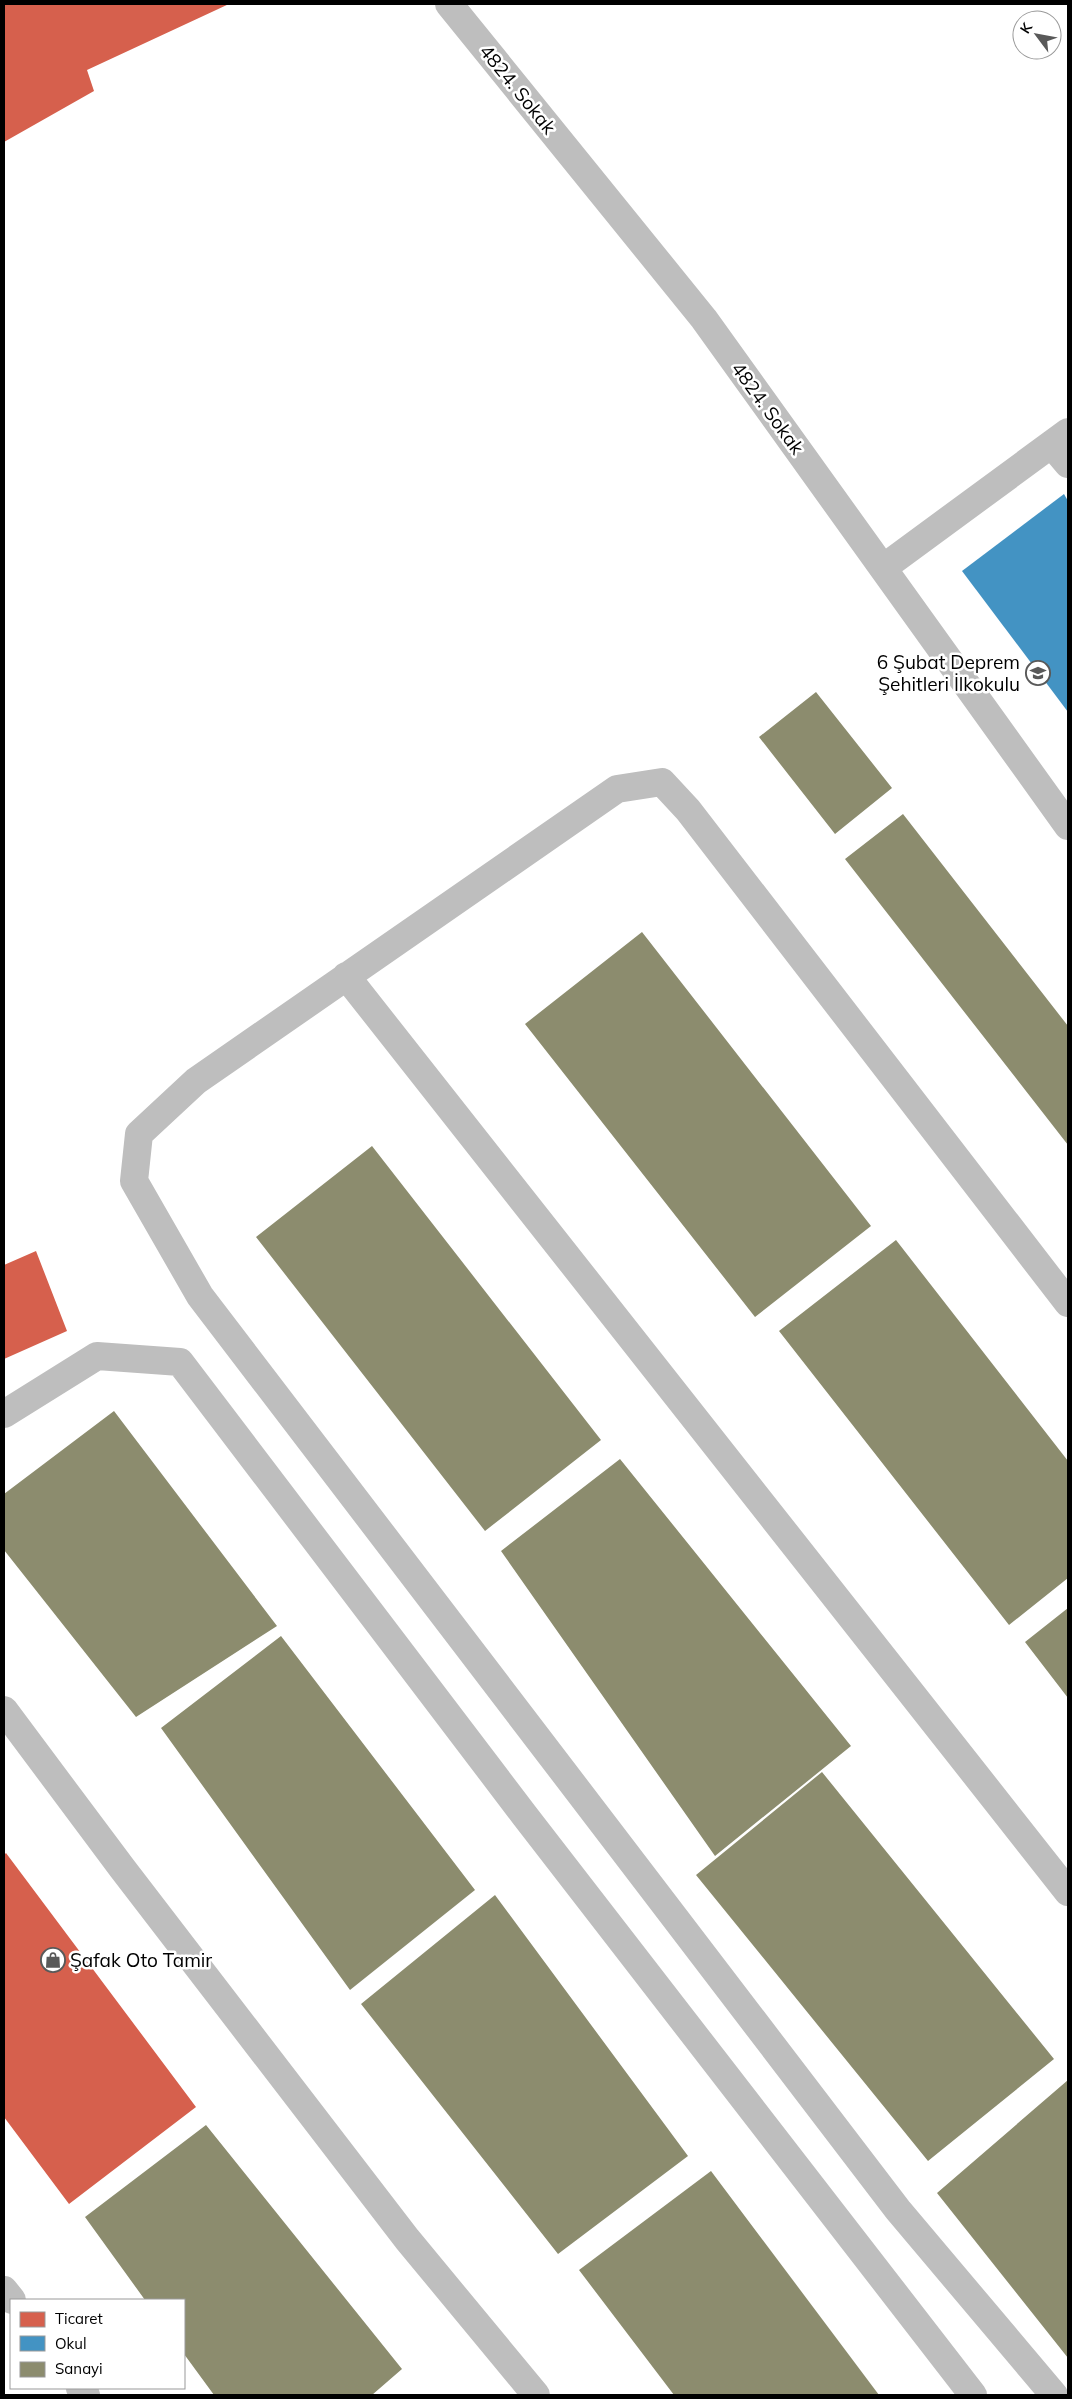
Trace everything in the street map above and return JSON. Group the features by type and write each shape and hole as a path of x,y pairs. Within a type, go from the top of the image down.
{"street":[{"name":"4824. Sokak","path":"449,4 704,319 1068,826"},
{"path":"883,568 1063,447"},
{"path":"1054,2395 898,2210 200,1296 134,1181 139,1134 196,1081 617,789 662,782 688,810 1068,1303"},
{"path":"346,976 1068,1892"},
{"path":"4,1414 97,1356 180,1362 525,1816 973,2395"},
{"path":"4,1710 122,1868 401,2231 536,2395"}],"building: Ticaret":[{"path":"4,4 229,4 87,70 94,91 4,142"},
{"path":"36,1251 67,1331 4,1359 4,1265"},
{"path":"6,1853 196,2107 69,2204 4,2117 4,1855"}],"building: Okul":[{"path":"1064,494 1068,501 1068,712 962,571"}],"building: Sanayi":[{"path":"816,692 892,788 835,834 759,737"},
{"path":"903,814 1068,1026 1068,1145 845,859"},
{"path":"642,932 871,1226 755,1317 525,1024"},
{"path":"372,1146 601,1440 485,1531 256,1237"},
{"path":"896,1240 1068,1461 1068,1578 1009,1625 779,1331"},
{"path":"114,1411 277,1626 136,1717 4,1550 4,1494"},
{"path":"620,1459 851,1746 715,1856 501,1551"},
{"path":"1068,1608 1068,1698 1025,1642"},
{"path":"281,1636 475,1890 350,1990 161,1728"},
{"path":"822,1772 1054,2059 928,2161 696,1875"},
{"path":"495,1895 688,2156 558,2254 361,2004"},
{"path":"1068,2080 1068,2358 937,2193"},
{"path":"206,2125 402,2369 372,2395 214,2395 185,2355 185,2299 144,2299 85,2217"},
{"path":"711,2171 879,2395 674,2395 579,2270"}],"place":[{"name":"6 Şubat Deprem Şehitleri İlkokulu","path":"1038,673"},
{"name":"Şafak Oto Tamir","path":"53,1960"}]}
